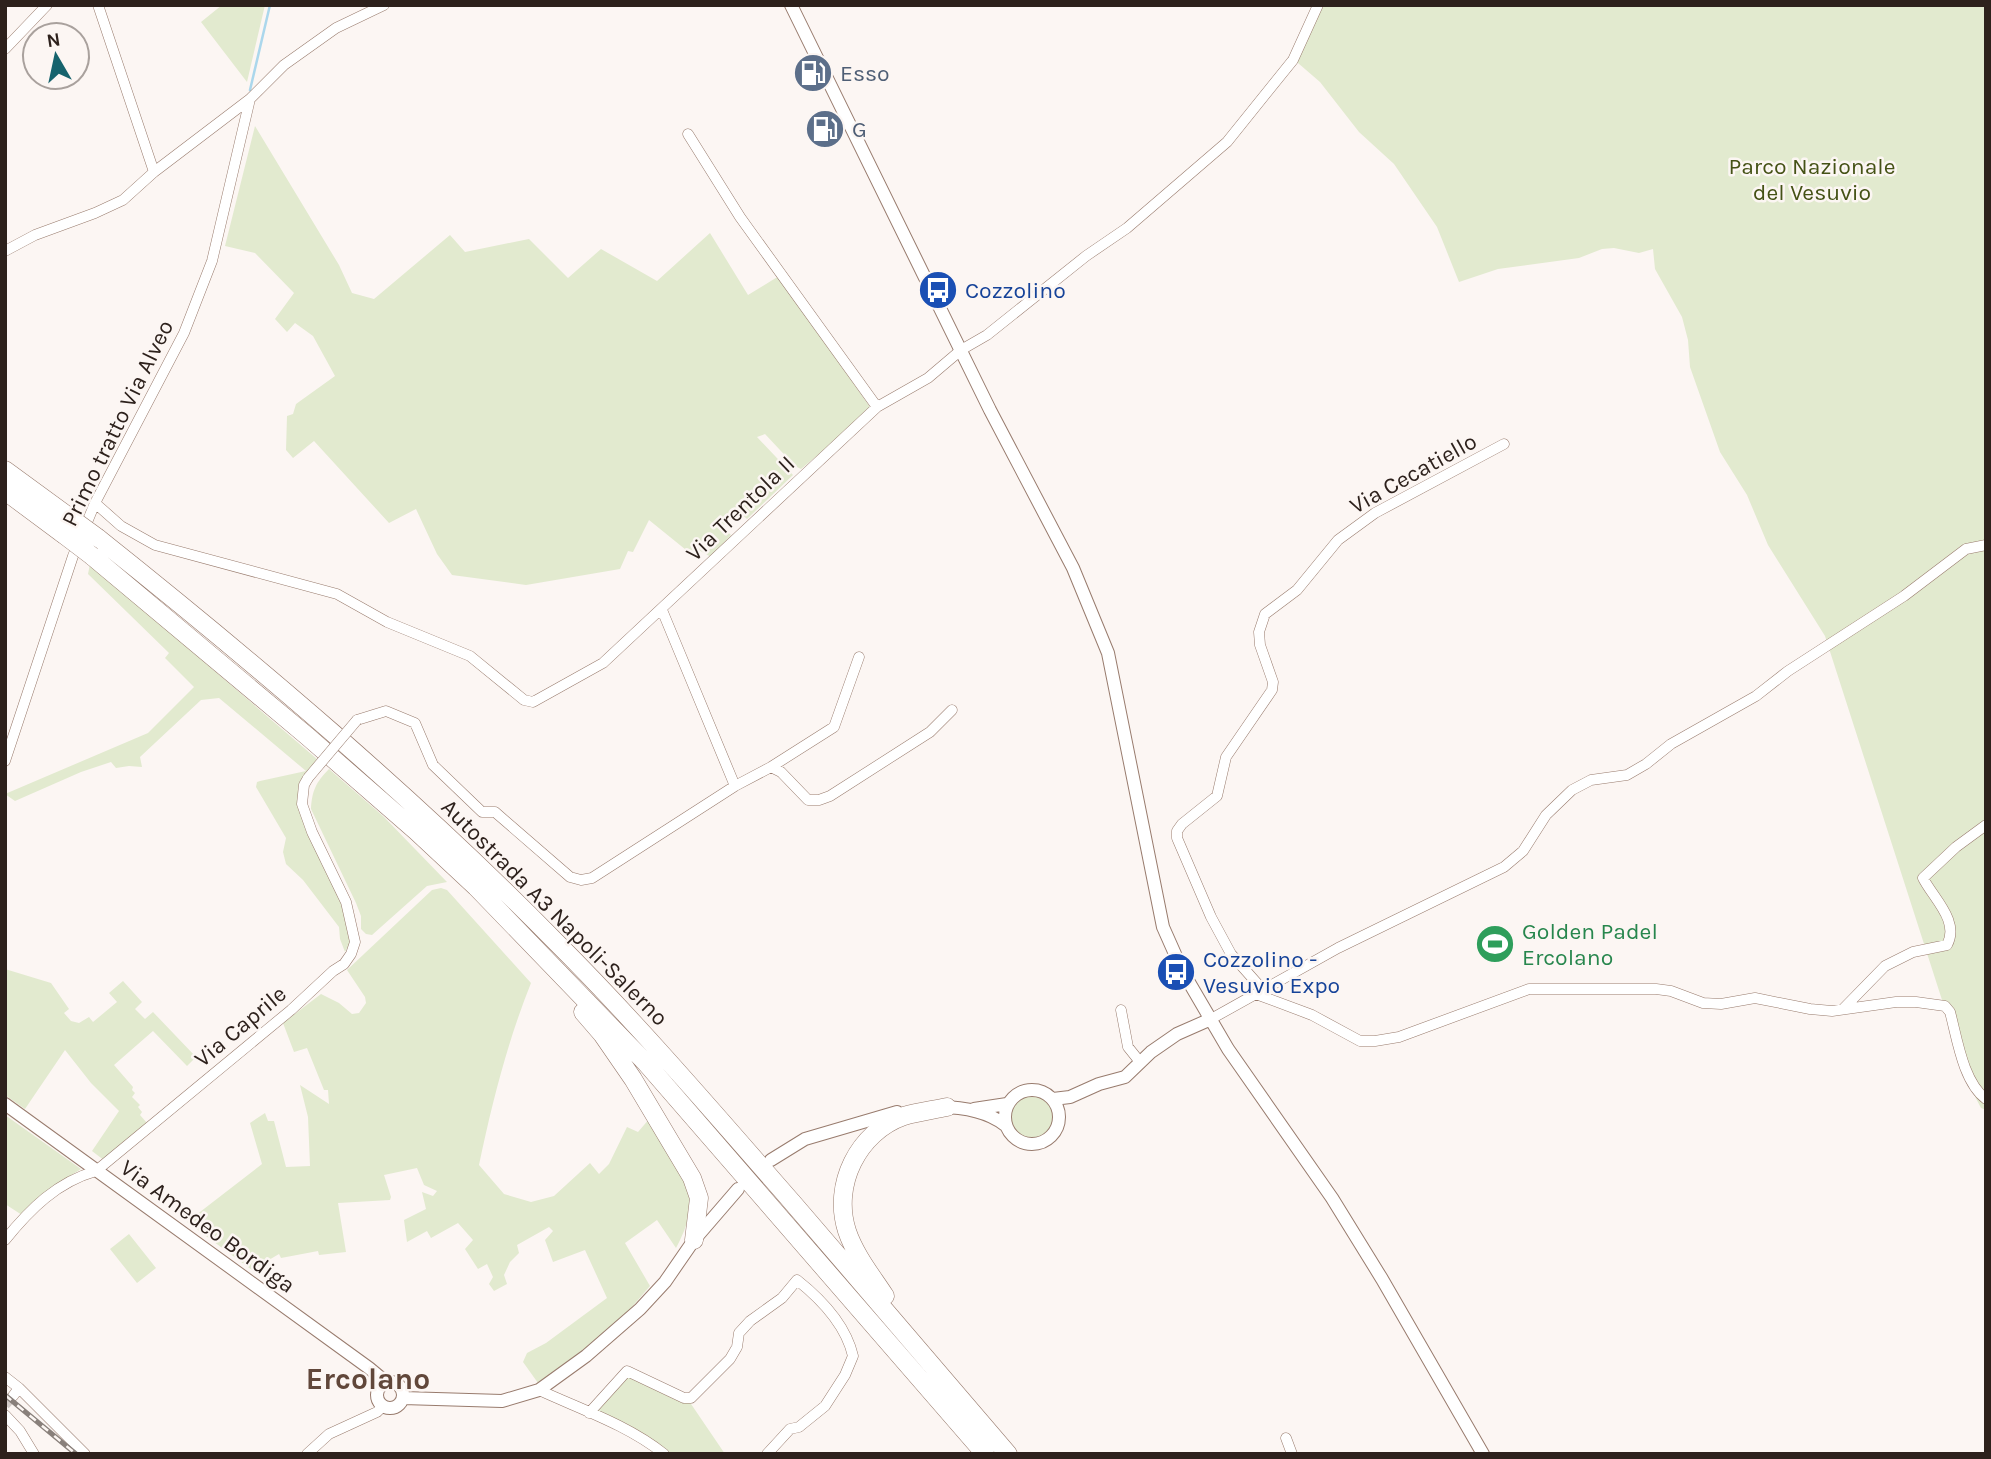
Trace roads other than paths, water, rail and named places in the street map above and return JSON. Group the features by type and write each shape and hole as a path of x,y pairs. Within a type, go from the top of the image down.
{"highway":[{"name":"Autostrada A3 Napoli-Salerno","path":"5,470 67,526 92,556 307,736 476,887 646,1063 985,1454"},
{"name":"Autostrada A3 Napoli-Salerno","path":"5,491 67,526 98,538 251,664 386,781 557,942 654,1044 1008,1454"},
{"path":"476,887 508,929 602,1034 633,1079 692,1178 699,1198 694,1240"},
{"path":"947,1107 903,1117 882,1127 865,1143 852,1161 845,1181 843,1205 846,1230 859,1257 887,1298 939,1361 962,1400"}],"street":[{"path":"5,49 47,5"},
{"path":"98,5 154,172"},
{"path":"5,251 25,240 95,214 123,200 154,172 250,99 284,65 335,27 384,5"},
{"path":"791,5 961,350 1073,568 1108,653 1164,926 1183,972 1228,1049 1332,1198 1483,1454"},
{"name":"Via Trentola II","path":"94,503 121,526 155,545 337,594 387,622 470,656 524,700 533,702 603,663 877,407 928,378 961,350 987,335 1086,256 1127,228 1227,142 1293,60 1318,5"},
{"name":"Primo tratto Via Alveo","path":"5,761 73,556 94,503 184,333 212,261 250,99"},
{"path":"688,134 740,217 877,407"},
{"name":"Via Cecatiello","path":"1259,992 1231,954 1210,917 1177,838 1177,831 1217,796 1226,757 1272,690 1273,682 1259,632 1265,614 1297,590 1338,540 1375,513 1504,444"},
{"path":"1053,1099 1070,1097 1099,1084 1125,1077 1177,1034 1211,1019 1338,948 1504,867 1523,851 1546,816 1573,790 1591,779 1627,775 1646,764 1671,744 1756,696 1788,671 1903,596 1966,549 1986,545"},
{"path":"662,610 735,786 771,767 834,727 859,657"},
{"path":"771,767 781,772 808,800 819,800 830,796 930,732 952,710"},
{"name":"Via Caprile","path":"5,1240 43,1199 78,1176 96,1171 290,1010 344,964 351,954 355,942 346,902 312,832 302,804 304,785 308,778 357,720 386,711 415,723 433,765 482,812 495,812 570,877 580,880 592,878 735,786"},
{"path":"1843,1009 1885,966 1913,952 1947,945 1951,934 1950,923 1923,878 1956,846 1986,825"},
{"path":"1259,992 1312,1015 1360,1041 1399,1037 1529,989 1656,989 1671,991 1703,1003 1721,1004 1755,998 1810,1009 1843,1009 1896,1002 1945,1006 1950,1012 1971,1081 1986,1098"},
{"path":"1121,1010 1128,1047 1140,1062"},
{"path":"1035,1090 1053,1099 1059,1113 1059,1124 1047,1140 1038,1144 1027,1144 1010,1134 1005,1125 1004,1114 1007,1104 1014,1096 1035,1090"},
{"path":"1059,1113 1070,1097"},
{"name":"Via Amedeo Bordiga","path":"5,1104 369,1368 381,1377 384,1384"},
{"path":"966,1109 1007,1104"},
{"path":"771,1160 805,1139 922,1106 966,1109 997,1119 1005,1125"},
{"path":"403,1398 502,1401 539,1390 586,1356 640,1309 665,1282 694,1240 738,1189"},
{"path":"589,1413 626,1371 684,1398 691,1398 730,1359 745,1327 763,1310 782,1298 797,1280 844,1332 853,1356 845,1375 825,1406 799,1427 790,1429 767,1454"},
{"path":"5,1377 16,1392 85,1454"},
{"path":"384,1384 397,1384 403,1392 403,1398 398,1406 393,1408 383,1406 377,1393 384,1384"},
{"path":"539,1390 651,1444 664,1454"},
{"path":"307,1454 329,1434 377,1412 383,1406"},
{"path":"5,1415 20,1431 34,1454"},
{"path":"1286,1438 1292,1454"}],"waterway":[{"path":"250,90 270,5"}],"tunnel":[{"path":"5,1405 13,1396"}],"railway":[{"path":"5,1395 76,1454"}],"place":[{"name":"Esso","path":"813,73"},
{"name":"G","path":"825,129"},
{"name":"Cozzolino","path":"938,290"},
{"name":"Golden Padel Ercolano","path":"1495,944"},
{"name":"Cozzolino - Vesuvio Expo","path":"1176,972"}],"district":[{"name":"Ercolano","path":"368,1379"}],"park label":[{"name":"Parco Nazionale del Vesuvio","path":"1812,179"}]}
